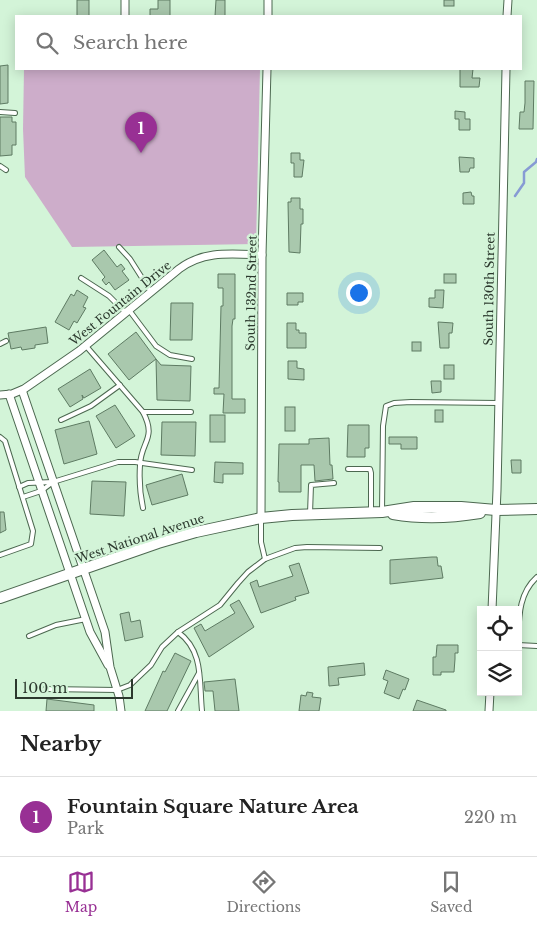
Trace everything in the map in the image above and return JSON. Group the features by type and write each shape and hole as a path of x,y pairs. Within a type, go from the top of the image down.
{"main road":[{"name":"West National Avenue","path":"0,598 158,543 196,532 261,518 377,512 414,517 437,517 460,516 496,510 537,509"}],"street":[{"path":"125,0 125,15"},
{"path":"268,0 268,15"},
{"path":"507,15 508,0"},
{"name":"South 132nd Street","path":"261,518 262,255 267,70"},
{"name":"South 130th Street","path":"492,606 506,70"},
{"name":"West Fountain Drive","path":"0,395 22,390 86,346 184,266 204,256 219,254 262,255"},
{"path":"22,390 99,614 121,711"},
{"path":"9,394 90,632 110,667"},
{"path":"86,619 99,614"},
{"path":"489,711 490,696"}],"lane":[{"path":"0,112 15,113"},
{"path":"0,166 6,170"},
{"path":"119,247 130,259 151,292"},
{"path":"81,278 128,311 156,346 170,355 192,359"},
{"path":"0,344 6,341"},
{"path":"86,346 143,412 150,424 149,437 140,462 140,490 143,508"},
{"path":"61,420 90,406 120,385"},
{"path":"377,512 386,406 394,403 498,403"},
{"path":"143,412 191,412"},
{"path":"0,437 5,440 33,531 30,544 0,555"},
{"path":"22,497 41,490 53,482 118,462 140,462 192,470"},
{"path":"348,469 370,469 377,512"},
{"path":"19,487 28,483 53,482"},
{"path":"310,514 310,485 334,483"},
{"path":"261,518 261,542 265,559"},
{"path":"44,689 117,690 130,685 150,665 162,647 178,632 220,605 238,582 265,559 295,548 307,546 380,548"},
{"path":"522,606 524,594 530,583 537,577"},
{"path":"29,636 56,625 86,619"},
{"path":"178,632 187,639 198,658 202,711"},
{"path":"522,645 537,646"},
{"path":"178,711 199,673"}],"shaded area":[{"path":"24,70 260,70 256,244 72,247 25,177 23,129"}],"building":[{"path":"77,0 89,0 89,15 77,15"},
{"path":"158,0 170,0 170,15 150,15 150,9 158,9"},
{"path":"216,0 225,0 225,15 215,15"},
{"path":"444,0 454,0 454,6 444,6"},
{"path":"8,65 8,103 0,104 0,66"},
{"path":"460,70 473,70 472,78 480,78 479,87 460,87"},
{"path":"525,81 534,81 533,129 519,129 520,112 524,112"},
{"path":"455,111 465,112 465,119 470,119 470,130 459,130 459,119 455,119"},
{"path":"0,117 12,117 12,122 16,122 16,145 12,145 12,155 0,156"},
{"path":"291,153 300,153 300,160 304,160 302,177 294,177 294,163 291,163"},
{"path":"459,157 474,158 474,168 470,168 469,172 460,172"},
{"path":"471,192 472,196 474,196 474,204 463,204 463,193"},
{"path":"291,198 300,198 300,209 303,209 300,253 289,252 288,202 291,202"},
{"path":"104,250 117,267 121,264 125,269 122,271 129,280 115,290 109,282 106,285 102,280 105,277 92,260"},
{"path":"218,274 235,274 235,319 233,319 232,326 232,399 245,399 245,413 223,413 224,394 214,394 214,388 219,388 221,306 223,306 223,288 218,288"},
{"path":"444,274 456,274 456,283 444,283"},
{"path":"77,290 88,297 83,307 86,308 77,323 74,321 69,330 55,322 71,294 74,296"},
{"path":"435,290 444,290 443,308 429,307 429,298 435,298"},
{"path":"287,293 303,293 303,302 298,302 298,305 287,305"},
{"path":"171,303 193,303 192,340 170,340"},
{"path":"438,322 453,323 452,333 449,333 449,348 440,348"},
{"path":"287,323 296,323 296,330 299,330 299,333 306,333 306,348 287,348"},
{"path":"46,327 48,343 35,345 35,348 22,350 21,347 11,349 8,333"},
{"path":"136,332 156,359 129,380 108,354"},
{"path":"412,342 421,342 421,351 412,351"},
{"path":"156,359 161,365 191,366 190,401 157,400"},
{"path":"288,361 297,361 297,368 304,369 304,380 288,379"},
{"path":"444,365 454,365 454,379 444,379"},
{"path":"90,369 101,388 84,398 82,395 83,399 70,407 58,389"},
{"path":"431,381 441,381 441,392 432,393"},
{"path":"115,405 135,436 116,448 96,416"},
{"path":"285,407 295,407 295,431 285,431"},
{"path":"435,410 443,410 443,422 435,422"},
{"path":"210,415 225,415 225,442 210,442"},
{"path":"89,421 97,454 64,464 55,430"},
{"path":"162,422 196,422 195,456 161,455"},
{"path":"348,425 369,425 369,448 365,448 365,457 347,457"},
{"path":"389,437 417,437 417,449 401,449 401,444 389,444"},
{"path":"329,438 330,465 332,465 333,479 315,481 314,465 301,465 301,492 279,492 279,444 309,444 309,439"},
{"path":"511,460 521,460 521,473 512,473"},
{"path":"215,462 243,463 243,474 223,474 223,483 214,482"},
{"path":"182,474 188,495 152,505 146,485"},
{"path":"92,481 126,482 124,516 90,514"},
{"path":"0,512 4,512 6,530 0,533"},
{"path":"437,557 438,566 441,566 443,578 390,584 390,560"},
{"path":"299,563 309,593 295,597 296,600 261,613 250,583 257,580 259,587 293,576 289,566"},
{"path":"239,600 254,627 209,657 194,628 201,624 205,631 235,613 230,605"},
{"path":"129,612 131,622 140,620 143,637 125,641 120,614"},
{"path":"437,645 458,645 458,653 455,653 454,672 441,672 441,675 433,675 433,657 436,657"},
{"path":"175,653 191,661 167,711 145,711 163,671 165,672"},
{"path":"364,663 365,675 338,678 339,685 329,686 328,667"},
{"path":"386,670 409,679 399,699 384,693 388,681 383,679"},
{"path":"235,679 239,711 215,711 213,691 205,691 204,682"},
{"path":"307,692 313,693 312,697 321,698 319,711 299,711 301,695 306,696"},
{"path":"47,699 94,705 94,711 46,711"},
{"path":"417,700 446,710 446,711 413,711"}],"waterway":[{"path":"515,196 524,183 524,172 537,159"}],"place":[{"name":"Fountain Square Nature Area","path":"141,153"}]}
